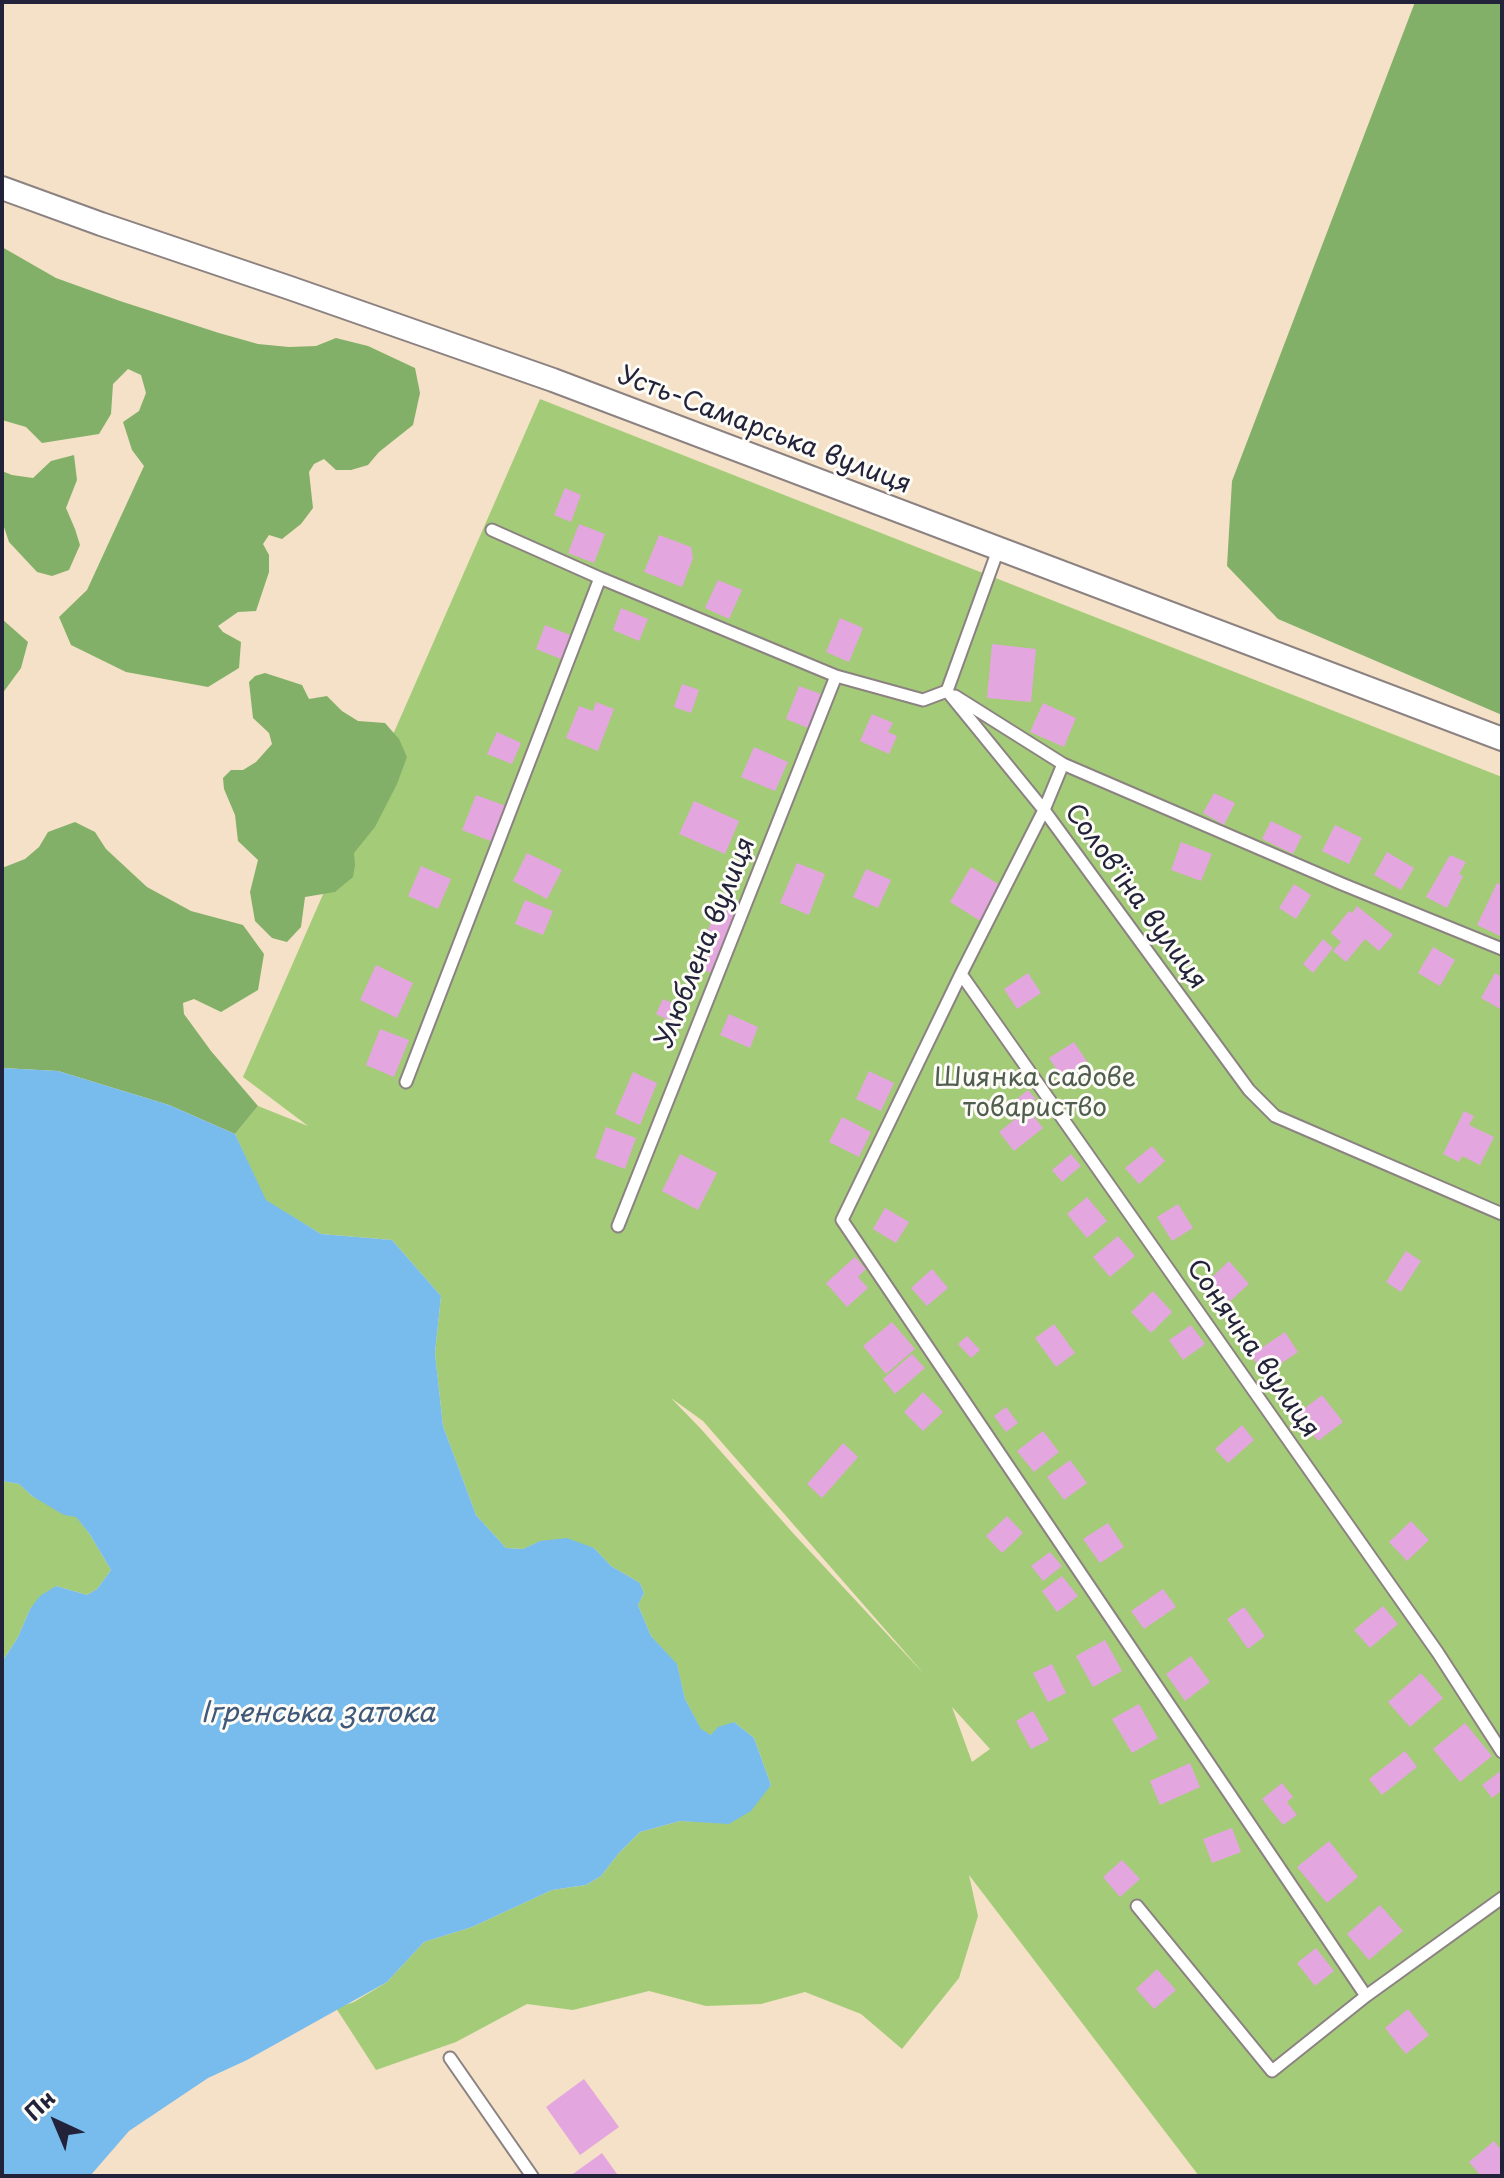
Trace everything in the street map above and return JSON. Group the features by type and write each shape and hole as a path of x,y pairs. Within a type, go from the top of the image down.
{"street":[{"name":"Усть-Самарська вулиця","path":"2,188 553,380 1502,739"}],"lane":[{"path":"492,530 836,676 923,700 947,691 998,550"},
{"path":"406,1082 600,578"},
{"name":"Улюблена вулиця","path":"618,1226 836,676"},
{"path":"947,691 1063,764"},
{"path":"947,691 1044,810 842,1220 1366,1996"},
{"name":"Солов'їна вулиця","path":"1502,949 1063,764 1044,810 1249,1090 1275,1116 1502,1214"},
{"name":"Сонячна вулиця","path":"961,974 1438,1653 1502,1752"},
{"path":"1137,1906 1272,2071 1366,1996 1502,1898"},
{"path":"450,2058 532,2176"}],"green space":[{"path":"1415,2 1502,2 1502,715 1278,619 1227,566 1232,481"},
{"path":"2,247 56,278 219,333 258,344 289,347 316,346 336,338 368,346 415,368 420,393 413,425 379,452 368,465 336,470 324,459 314,464 309,472 313,508 301,524 282,539 269,535 263,544 269,555 269,572 256,611 238,612 218,626 241,642 239,668 208,687 126,672 71,645 59,617 87,590 144,466 132,450 123,422 139,411 146,393 141,375 128,369 113,384 111,414 99,434 42,443 26,427 2,420"},
{"name":"Шиянка садове товариство","path":"540,399 1502,777 1502,2176 1199,2176 969,1875 978,1916 959,1978 902,2049 861,2014 805,1992 761,2004 706,2006 649,1991 573,2010 527,2004 456,2042 376,2070 336,2008 354,2002 387,1982 424,1942 472,1927 552,1890 586,1885 601,1876 640,1832 680,1821 729,1823 771,1785 754,1738 734,1722 711,1735 701,1730 685,1699 677,1665 651,1636 638,1605 644,1593 640,1583 611,1566 594,1548 541,1541 523,1549 506,1548 476,1515 443,1426 435,1353 441,1296 392,1240 321,1234 265,1200 235,1134 258,1106 308,1126 243,1077","holes":["671,1398 703,1421 925,1675 792,1532","952,1707 990,1749 972,1762"]},
{"path":"74,455 77,480 66,508 80,545 69,570 52,576 37,572 9,542 2,521 2,471 33,478 51,461"},
{"path":"2,619 28,642 21,668 2,694"},
{"path":"265,673 302,685 309,699 327,696 358,721 385,723 399,739 407,757 375,827 354,853 353,877 335,892 305,897 301,927 287,942 272,938 255,921 250,892 258,860 238,841 235,815 224,789 223,778 231,770 243,770 256,762 272,744 269,733 253,718 249,682"},
{"path":"75,822 95,832 106,849 147,887 191,911 243,925 264,954 258,990 221,1012 194,999 183,1003 184,1014 258,1106 235,1134 169,1105 58,1071 2,1068 2,868 25,859 39,847 48,832"},
{"path":"2,1481 19,1484 32,1496 76,1516 111,1570 97,1589 87,1595 56,1586 30,1609 18,1637 2,1662"}],"water":[{"name":"Ігренська затока","path":"2,1068 58,1071 169,1105 235,1134 266,1200 321,1234 392,1240 441,1296 435,1353 443,1426 476,1515 506,1548 523,1549 540,1541 567,1538 594,1548 611,1566 640,1583 644,1593 638,1605 651,1636 677,1664 685,1699 701,1729 711,1735 718,1727 734,1722 754,1738 771,1785 751,1811 729,1824 680,1821 640,1832 601,1876 586,1885 552,1890 472,1927 424,1942 387,1982 247,2060 208,2078 129,2131 90,2176 2,2176 2,1662 40,1596 56,1586 87,1595 97,1589 111,1570 76,1517 64,1515 32,1496 19,1484 2,1481"}],"building":[{"path":"565,488 581,495 571,522 554,515"},
{"path":"579,524 605,534 594,563 568,553"},
{"path":"659,535 691,547 693,558 682,587 644,572"},
{"path":"718,580 742,590 729,619 705,608"},
{"path":"621,608 648,619 639,641 613,630"},
{"path":"840,618 863,628 849,662 826,652"},
{"path":"545,625 575,637 566,661 536,649"},
{"path":"992,644 1036,649 1031,702 987,698"},
{"path":"682,684 699,690 691,713 674,707"},
{"path":"799,686 821,694 808,728 786,719"},
{"path":"596,702 614,709 598,751 566,738 579,706 593,711"},
{"path":"1043,703 1076,718 1064,747 1030,732"},
{"path":"872,714 893,723 888,732 897,736 889,754 860,741"},
{"path":"497,732 521,743 512,764 487,754"},
{"path":"754,747 788,762 775,791 741,777"},
{"path":"1214,793 1235,803 1224,825 1203,813"},
{"path":"476,795 506,806 493,842 462,830"},
{"path":"694,801 739,821 725,854 679,834"},
{"path":"1271,821 1302,836 1293,854 1262,839"},
{"path":"1335,825 1362,838 1349,864 1322,851"},
{"path":"1181,842 1212,854 1201,881 1171,870"},
{"path":"1387,852 1414,868 1401,890 1374,875"},
{"path":"527,853 562,870 547,899 513,881"},
{"path":"1450,855 1466,862 1459,874 1463,876 1447,908 1426,897"},
{"path":"797,863 825,874 809,915 780,903"},
{"path":"421,866 451,879 438,909 408,896"},
{"path":"971,867 1003,887 982,922 950,902"},
{"path":"866,869 891,880 878,908 853,897"},
{"path":"1497,883 1502,885 1502,937 1477,925"},
{"path":"1294,884 1311,895 1296,919 1279,908"},
{"path":"722,899 742,908 713,974 692,965"},
{"path":"525,900 553,911 543,935 515,924"},
{"path":"1357,906 1393,935 1379,951 1365,939 1346,962 1333,951 1341,942 1331,933"},
{"path":"1323,939 1333,948 1313,973 1303,964"},
{"path":"1433,947 1455,960 1440,986 1418,973"},
{"path":"376,965 413,983 397,1018 360,1000"},
{"path":"1028,973 1041,993 1017,1009 1004,989"},
{"path":"1495,973 1502,977 1502,1010 1481,998"},
{"path":"663,999 677,1005 670,1021 656,1014"},
{"path":"729,1014 758,1027 750,1048 720,1035"},
{"path":"380,1029 409,1040 394,1077 366,1065"},
{"path":"1074,1042 1090,1066 1065,1082 1049,1058"},
{"path":"869,1071 894,1083 881,1111 856,1099"},
{"path":"633,1072 657,1083 640,1125 615,1114"},
{"path":"1028,1090 1036,1099 1019,1113 1011,1104"},
{"path":"1028,1109 1043,1128 1014,1151 999,1132"},
{"path":"1464,1111 1474,1116 1469,1125 1494,1137 1480,1165 1462,1156 1459,1162 1443,1154"},
{"path":"842,1117 871,1132 859,1157 829,1142"},
{"path":"606,1127 636,1138 625,1169 595,1158"},
{"path":"1152,1146 1165,1161 1139,1184 1125,1168"},
{"path":"680,1154 717,1173 698,1210 662,1191"},
{"path":"1071,1154 1081,1166 1062,1182 1052,1170"},
{"path":"1087,1197 1107,1221 1087,1238 1067,1214"},
{"path":"1178,1204 1193,1228 1172,1241 1157,1217"},
{"path":"885,1208 909,1222 896,1243 873,1229"},
{"path":"1118,1236 1135,1256 1110,1277 1093,1257"},
{"path":"1406,1251 1421,1261 1401,1292 1386,1282"},
{"path":"855,1257 866,1269 858,1277 868,1288 847,1307 826,1283"},
{"path":"1229,1261 1249,1284 1228,1303 1208,1281"},
{"path":"932,1269 948,1288 927,1306 911,1288"},
{"path":"1153,1291 1172,1312 1151,1333 1131,1312"},
{"path":"892,1322 915,1349 886,1374 863,1346"},
{"path":"1054,1324 1075,1353 1056,1367 1035,1338"},
{"path":"1191,1325 1205,1344 1183,1360 1169,1340"},
{"path":"1285,1332 1298,1352 1264,1375 1251,1355"},
{"path":"967,1336 980,1350 971,1358 958,1344"},
{"path":"912,1354 925,1368 895,1394 883,1379"},
{"path":"923,1392 943,1412 923,1431 904,1412"},
{"path":"1322,1395 1343,1422 1318,1441 1297,1414"},
{"path":"1006,1407 1018,1423 1006,1432 994,1416"},
{"path":"1242,1425 1254,1440 1228,1463 1215,1449"},
{"path":"1043,1431 1059,1452 1034,1472 1017,1451"},
{"path":"843,1443 858,1457 822,1498 807,1484"},
{"path":"1070,1460 1087,1483 1064,1500 1047,1477"},
{"path":"1007,1516 1023,1533 1002,1553 986,1536"},
{"path":"1411,1521 1429,1540 1407,1561 1389,1542"},
{"path":"1108,1523 1124,1547 1100,1563 1083,1539"},
{"path":"1050,1552 1062,1566 1043,1581 1031,1566"},
{"path":"1062,1576 1078,1596 1057,1612 1042,1591"},
{"path":"1163,1589 1176,1607 1144,1629 1131,1611"},
{"path":"1383,1606 1398,1624 1370,1648 1354,1630"},
{"path":"1244,1607 1265,1636 1248,1649 1227,1619"},
{"path":"1105,1640 1122,1671 1093,1687 1076,1656"},
{"path":"1191,1656 1210,1682 1185,1701 1166,1674"},
{"path":"1052,1664 1066,1693 1048,1702 1033,1673"},
{"path":"1421,1673 1443,1698 1410,1727 1388,1702"},
{"path":"1139,1704 1158,1738 1132,1753 1112,1719"},
{"path":"1033,1711 1049,1740 1031,1749 1016,1721"},
{"path":"1465,1723 1492,1756 1460,1782 1433,1749"},
{"path":"1405,1751 1417,1767 1382,1795 1369,1779"},
{"path":"1190,1763 1200,1787 1160,1805 1150,1781"},
{"path":"1502,1770 1502,1790 1492,1798 1482,1785"},
{"path":"1282,1783 1293,1797 1287,1802 1297,1815 1283,1825 1262,1799"},
{"path":"1232,1828 1241,1852 1212,1863 1203,1839"},
{"path":"1329,1841 1358,1877 1327,1903 1297,1867"},
{"path":"1122,1860 1140,1879 1120,1897 1103,1877"},
{"path":"1380,1905 1403,1931 1369,1960 1347,1934"},
{"path":"1316,1948 1334,1971 1315,1986 1297,1963"},
{"path":"1157,1969 1176,1990 1154,2009 1136,1989"},
{"path":"1408,2009 1429,2035 1406,2054 1385,2028"},
{"path":"584,2079 619,2127 580,2155 546,2107"},
{"path":"1494,2141 1502,2151 1502,2176 1481,2176 1469,2162"},
{"path":"602,2153 617,2174 570,2176"}]}
